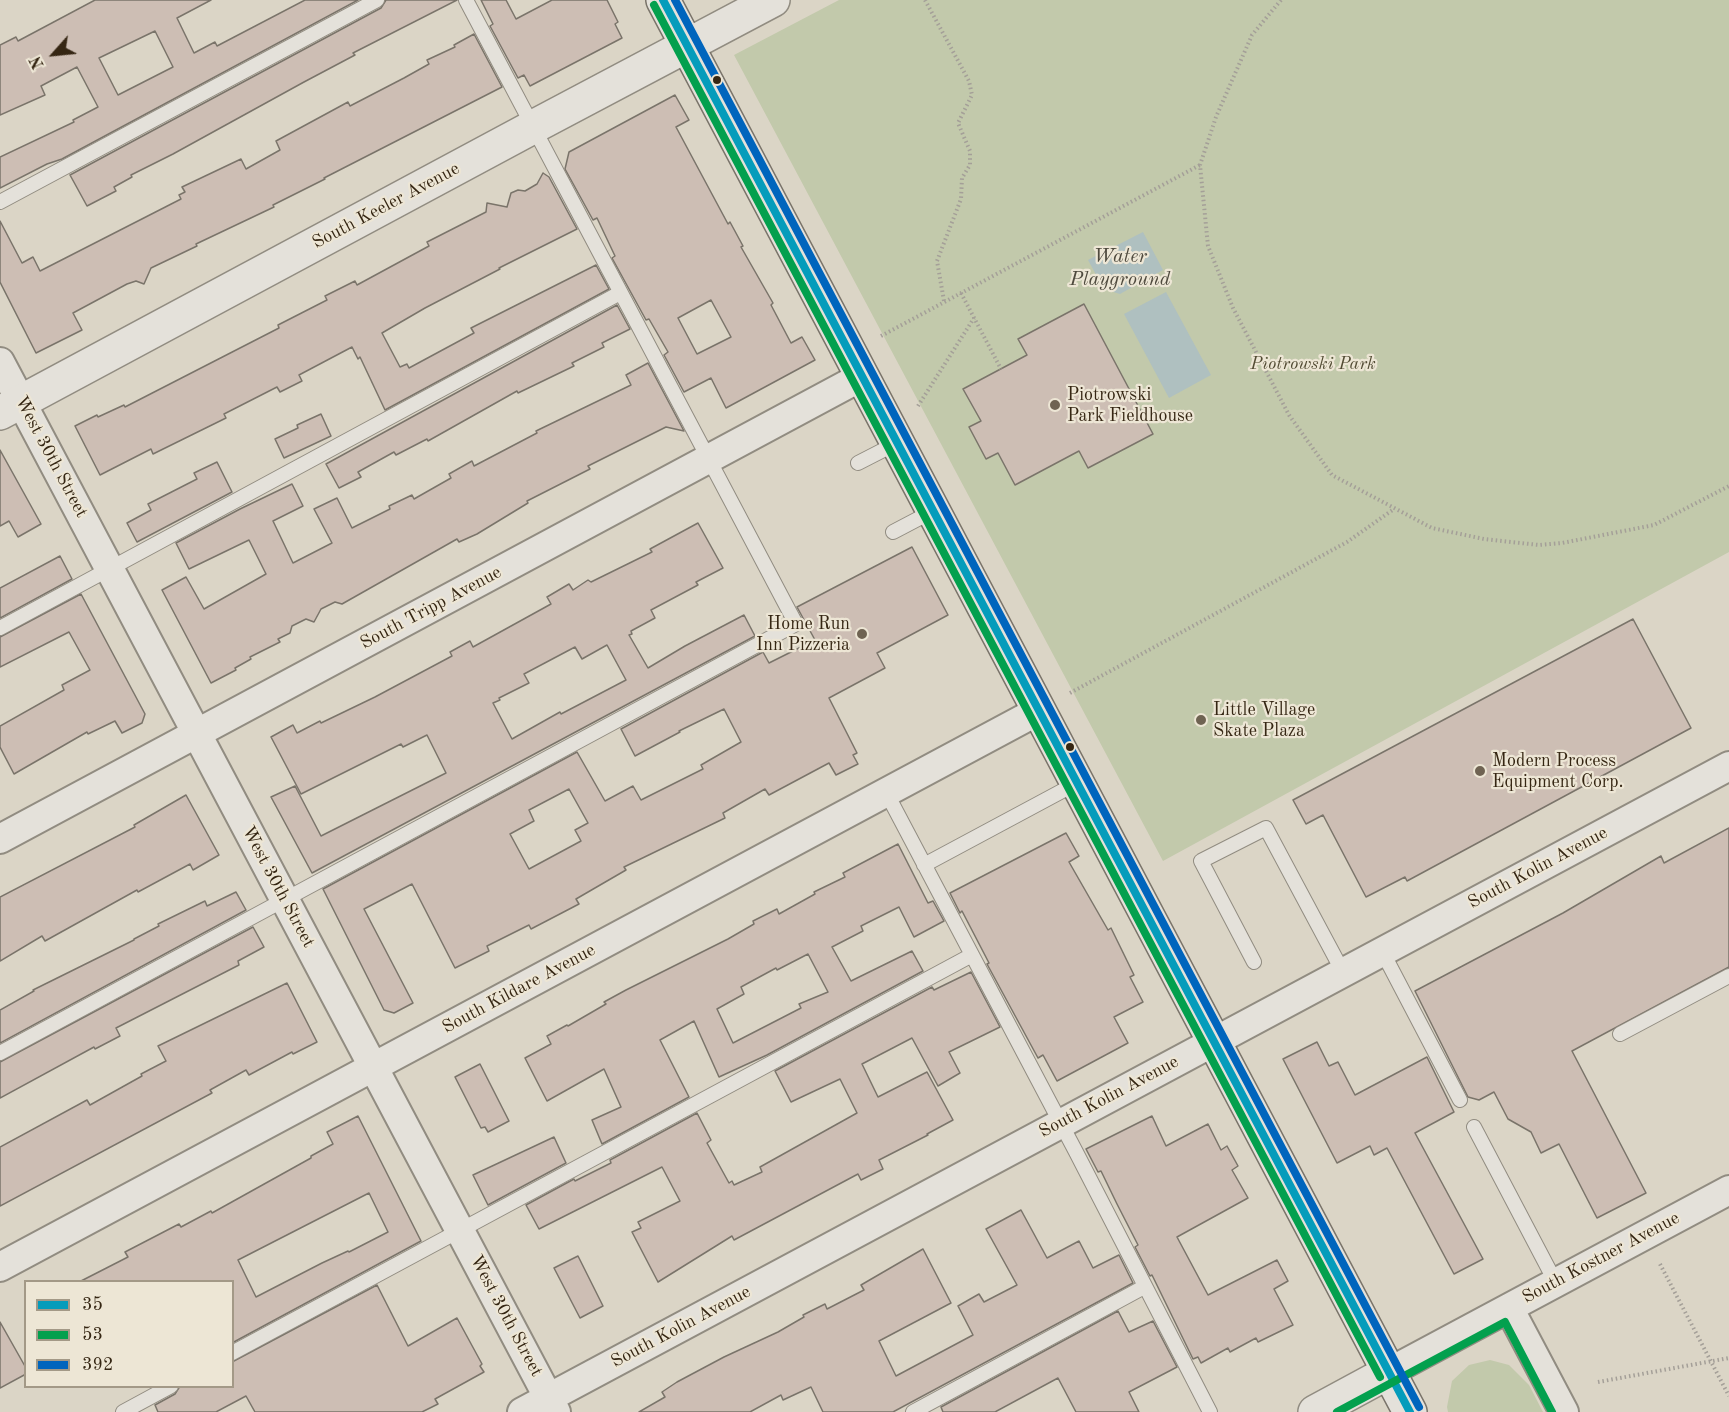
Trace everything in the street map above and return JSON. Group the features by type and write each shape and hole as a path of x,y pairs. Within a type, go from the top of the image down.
{"main road":[{"path":"663,0 1410,1412"},
{"name":"South Keeler Avenue","path":"11,408 773,0"},
{"name":"South Kostner Avenue","path":"1315,1412 1389,1372"}],"street":[{"name":"West 30th Street","path":"0,362 11,408 110,569 552,1405"},
{"name":"South Tripp Avenue","path":"0,839 861,377"},
{"name":"South Kildare Avenue","path":"0,1268 1038,711"},
{"name":"South Kolin Avenue","path":"522,1412 552,1405 1061,1123 1729,766"},
{"name":"South Kostner Avenue","path":"1389,1372 1729,1190"},
{"path":"1509,1308 1564,1412"}],"lane":[{"path":"0,202 377,0"},
{"path":"0,1053 795,624 466,0"},
{"path":"0,628 620,293"},
{"path":"858,463 897,443"},
{"path":"893,531 933,511"},
{"path":"924,865 1077,783"},
{"path":"886,792 1210,1412"},
{"path":"1254,962 1201,861 1266,828 1343,972"},
{"path":"1382,951 1460,1100"},
{"path":"234,1352 972,955"},
{"path":"1620,1034 1729,976"},
{"path":"1474,1127 1556,1283"},
{"path":"913,1412 1144,1287"},
{"path":"123,1412 167,1388"}],"path":[{"path":"925,0 969,81 972,95 958,123 970,151 970,165 962,178 961,199 937,261 945,302"},
{"path":"1281,0 1252,35 1216,117 1200,165 1208,246 1233,308 1289,415 1332,475 1432,528 1484,539 1539,544 1562,543 1654,525 1729,486"},
{"path":"880,336 1200,165"},
{"path":"961,293 1001,369"},
{"path":"918,406 974,318"},
{"path":"1070,693 1347,542 1394,509"},
{"path":"1660,1264 1729,1396"},
{"path":"1599,1382 1729,1358"}],"green space":[{"name":"Piotrowski Park","path":"839,0 1729,0 1729,552 1163,861 734,55"},
{"path":"1490,1360 1509,1365 1529,1385 1543,1412 1448,1412 1452,1381 1469,1365"}],"water":[{"name":"Water Playground","path":"1143,232 1163,270 1120,294 1104,289 1088,260"},
{"path":"1166,292 1211,375 1169,398 1124,314"}],"building":[{"path":"95,0 211,0 177,18 194,53 215,42 217,46 305,0 358,0 62,159 47,164 0,188 0,157 74,122 73,120 98,107 77,67 41,86 45,95 0,115 0,45 16,37 18,41","holes":["155,31 173,67 118,95 99,58"]},
{"path":"386,0 457,0 353,53 355,55 131,175 132,177 114,187 116,191 87,206 70,175 381,8"},
{"path":"481,0 506,0 516,19 552,0 607,0 618,22 615,24 622,38 530,86 524,75 518,78 490,26 493,24"},
{"path":"474,34 502,87 324,178 273,205 274,207 151,268 144,284 136,281 127,284 73,313 82,330 36,353 0,282 0,221 22,263 33,257 40,271 181,199 179,195 185,192 182,187 241,159 246,169 280,150 276,141 348,102 350,106 404,78 429,64 427,60 455,47 454,45"},
{"path":"675,95 689,120 676,127 728,224 730,222 743,246 741,247 773,303 771,305 791,343 802,337 815,360 726,408 711,378 684,392 664,355 668,352 649,319 646,320 612,258 615,256 597,218 593,220 565,169 569,152","holes":["711,300 731,337 697,354 678,318"]},
{"path":"543,173 549,177 577,229 499,268 382,333 400,367 407,364 409,368 474,333 471,328 596,265 609,289 385,410 360,357 358,359 352,347 299,375 302,381 280,392 277,387 224,414 226,418 153,454 151,449 100,475 75,426 97,415 98,417 124,405 125,407 279,328 278,325 327,300 325,296 355,281 357,285 429,246 427,242 486,212 487,203 507,207 511,193 518,190 525,191 537,184"},
{"name":"Piotrowski Park Fieldhouse","path":"1084,304 1153,434 1088,468 1079,451 1015,485 998,453 986,459 969,427 981,421 963,389 1027,355 1018,339"},
{"path":"617,305 630,329 602,343 604,347 572,363 574,366 518,393 517,391 428,441 427,439 396,455 394,452 358,472 361,477 339,488 326,464"},
{"path":"648,363 684,431 666,427 588,466 590,469 527,501 528,503 477,534 459,542 457,539 342,604 335,602 321,609 314,622 306,619 292,626 290,633 278,639 280,642 250,657 251,659 235,668 236,670 211,683 162,590 186,577 204,609 266,574 249,540 189,569 176,543 292,484 303,506 273,521 293,563 332,543 314,509 337,498 352,528 412,495 414,499 451,478 449,474 472,461 474,466 537,433 536,431 631,385 626,375"},
{"path":"321,414 331,436 284,458 275,439"},
{"path":"0,450 41,524 18,537 9,521 0,526"},
{"path":"217,462 232,492 137,542 127,523 151,510 148,504 197,479 194,473"},
{"path":"698,523 723,568 696,582 698,585 651,610 655,618 631,631 632,634 629,635 648,668 744,615 755,636 312,873 271,797 295,786 321,836 446,773 427,735 403,747 401,744 301,794 271,737 293,725 297,733 375,697 452,656 450,652 470,641 473,647 551,604 547,597 569,584 573,590 588,580 591,582 652,552 650,549","holes":["607,645 626,680 561,714 560,712 512,739 493,703 529,683 524,674 575,647 582,659"]},
{"path":"912,547 948,615 877,653 885,668 829,698 857,753 853,755 858,764 836,775 829,763 769,795 765,789 723,813 725,818 624,867 626,870 576,899 579,904 531,929 529,925 487,946 489,951 455,968 412,884 364,909 413,1003 394,1013 384,1010 323,889 577,752 605,801 633,786 641,800 703,769 701,765 741,742 724,709 635,756 621,729 763,652 769,663 815,640 797,607","holes":["569,789 588,823 575,830 581,841 529,869 510,834 534,821 529,810"]},
{"path":"60,556 72,579 0,618 0,588"},
{"path":"81,594 145,714 142,723 122,733 115,721 88,734 87,732 14,774 0,747 0,726 64,690 62,685 90,670 69,632 0,667 0,637"},
{"name":"Modern Process Equipment Corp.","path":"1633,619 1691,728 1407,881 1405,877 1366,897 1323,815 1306,824 1293,800"},
{"path":"186,795 219,855 193,870 190,864 138,892 137,890 45,941 42,936 0,961 0,897 135,827 134,825"},
{"path":"1729,828 1729,967 1572,1051 1646,1193 1597,1218 1559,1144 1541,1153 1531,1132 1508,1119 1494,1092 1479,1100 1468,1097 1415,991 1563,913 1661,856 1664,863"},
{"path":"1066,833 1079,856 1069,862 1108,930 1111,928 1134,975 1130,977 1143,1002 1114,1017 1128,1043 1057,1081 1043,1055 1038,1058 987,964 989,963 962,911 960,913 950,893"},
{"path":"898,844 928,903 933,901 944,921 914,937 899,907 861,926 863,931 832,947 851,981 912,951 923,971 767,1055 719,1077 694,1021 660,1040 689,1097 602,1144 592,1120 621,1107 604,1069 547,1101 525,1058 551,1044 547,1036 606,1004 604,1002 626,990 728,939 754,924 753,921 777,909 779,914 815,894 814,892 845,877 843,873","holes":["808,954 828,992 799,1004 801,1008 733,1043 717,1009 744,994 741,987"]},
{"path":"236,892 246,910 0,1043 0,1010 33,990 134,940 159,926 158,924 205,901 207,906"},
{"path":"253,927 264,947 238,961 239,965 116,1028 120,1036 95,1049 94,1047 0,1098 0,1062"},
{"path":"971,972 1000,1027 949,1052 960,1073 938,1086 912,1038 862,1064 878,1097 927,1072 953,1120 879,1160 883,1169 861,1180 858,1174 734,1240 732,1236 658,1282 632,1232 641,1228 638,1222 680,1201 662,1167 539,1229 526,1205 574,1179 575,1181 611,1163 610,1160 697,1113 711,1140 707,1143 729,1183 732,1181 734,1185 762,1172 760,1167 857,1113 840,1079 791,1102 775,1071 932,987 934,990"},
{"path":"287,983 317,1042 293,1054 292,1052 249,1075 246,1070 210,1090 212,1093 0,1206 0,1147 87,1100 90,1105 166,1061 158,1046"},
{"path":"1317,1042 1329,1066 1338,1062 1355,1095 1427,1057 1454,1112 1415,1133 1483,1259 1454,1274 1387,1148 1374,1155 1370,1146 1337,1163 1283,1059"},
{"path":"480,1064 509,1121 488,1132 485,1127 481,1128 455,1077"},
{"path":"358,1116 421,1241 234,1342 234,1280 83,1280 128,1257 125,1252 179,1224 181,1227 211,1211 212,1213 333,1144 327,1132","holes":["369,1193 388,1232 322,1263 256,1297 238,1260"]},
{"path":"1152,1116 1166,1146 1208,1124 1221,1150 1227,1146 1238,1166 1232,1170 1248,1198 1177,1237 1208,1295 1277,1260 1288,1281 1274,1289 1293,1325 1258,1342 1256,1338 1230,1352 1228,1348 1201,1363 1198,1357 1193,1359 1152,1275 1150,1276 1135,1247 1138,1245 1101,1171 1098,1172 1086,1149"},
{"path":"554,1137 566,1163 488,1205 473,1175"},
{"path":"1021,1210 1047,1258 1079,1241 1093,1268 1119,1255 1133,1283 893,1412 823,1412 811,1387 783,1400 781,1395 750,1412 639,1412 665,1397 662,1392 677,1382 778,1332 804,1317 803,1315 825,1304 827,1309 864,1290 861,1285 923,1249 951,1303 879,1341 896,1376 973,1335 958,1306 979,1294 984,1302 1017,1285 986,1229"},
{"path":"578,1256 603,1306 580,1318 554,1268"},
{"path":"377,1285 408,1346 457,1318 484,1372 435,1399 438,1404 422,1412 255,1412 246,1396 216,1412 158,1412 155,1405 175,1394 179,1388 234,1388 234,1361"},
{"path":"1118,1311 1129,1332 1153,1321 1177,1367 1129,1392 1139,1412 1076,1412 1058,1378 995,1412 943,1412 941,1407"},
{"path":"0,1322 24,1364 24,1375 0,1388"}],"transit line":[{"name":"35","path":"663,0 1410,1412"},
{"name":"392","path":"675,0 1419,1407"},
{"name":"53","path":"654,5 1380,1377"},
{"name":"53","path":"1337,1412 1505,1322 1552,1412"}],"place":[{"name":"Piotrowski Park Fieldhouse","path":"1055,405"},
{"name":"Home Run Inn Pizzeria","path":"862,634"},
{"name":"Little Village Skate Plaza","path":"1201,720"},
{"name":"Modern Process Equipment Corp.","path":"1480,771"}]}
